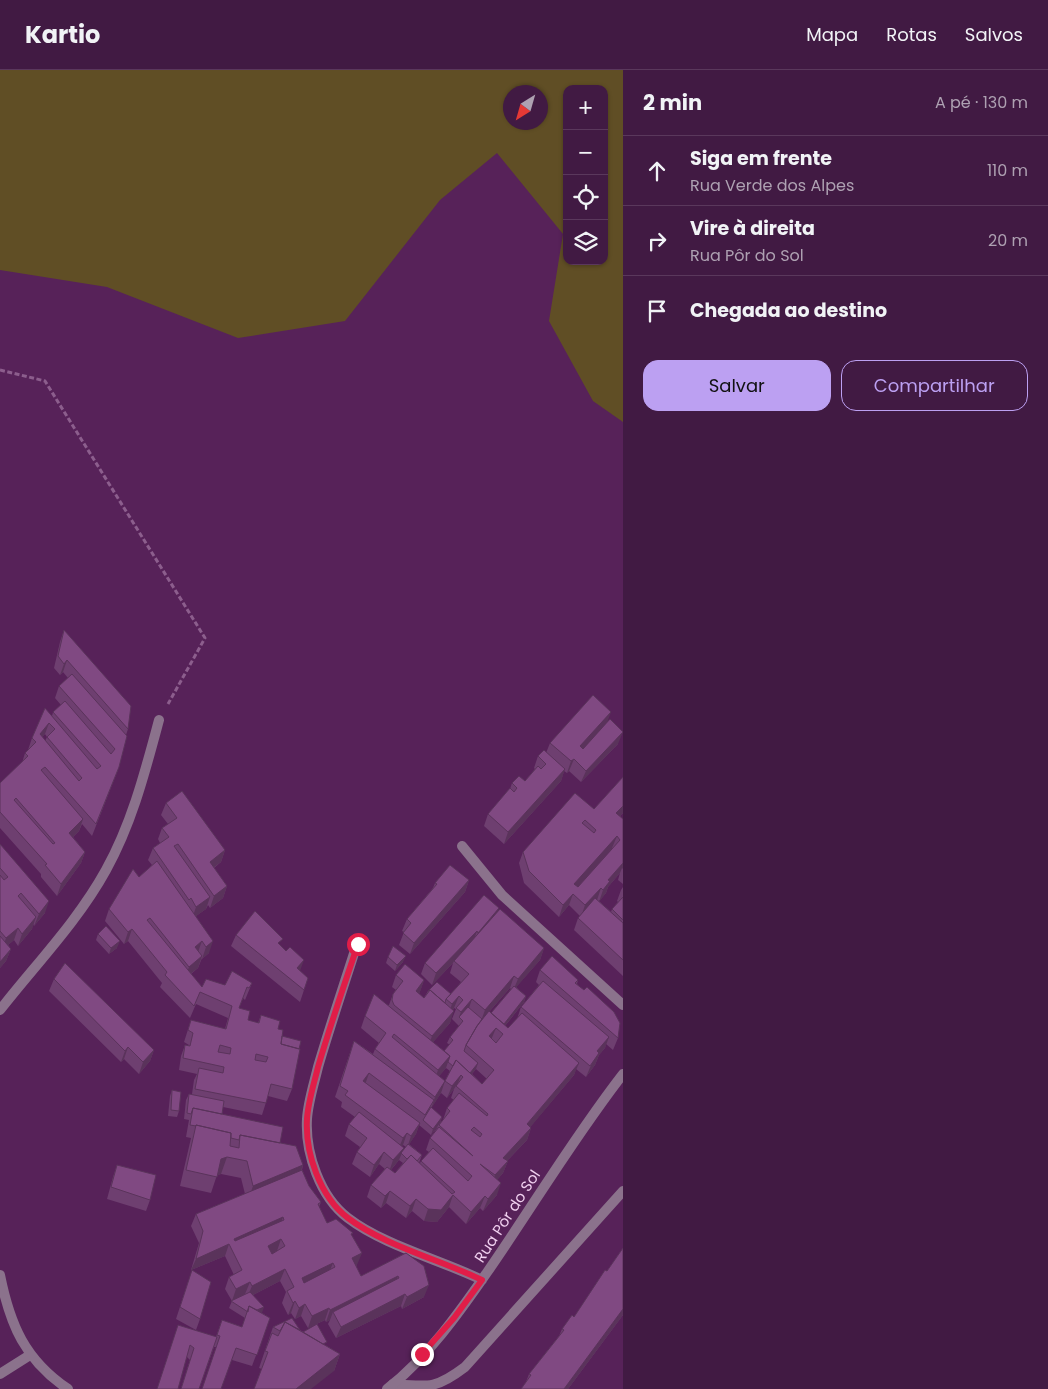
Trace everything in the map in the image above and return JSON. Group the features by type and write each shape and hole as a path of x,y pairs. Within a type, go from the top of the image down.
{"street":[{"path":"0,1010 80,910 106,870 136,805 159,720"},
{"path":"462,846 502,895 623,1005"},
{"path":"358,944 328,1031 311,1093 307,1119 308,1146 319,1178 324,1191 346,1217 361,1227 482,1280"},
{"name":"Rua Pôr do Sol","path":"390,1386 454,1318 482,1280 547,1181 623,1074"},
{"path":"390,1386 424,1387 446,1382 465,1367 623,1191"},
{"path":"0,1275 15,1327 30,1354 41,1368 68,1389"},
{"path":"0,1374 30,1354"}],"path":[{"path":"0,370 45,381 205,638 159,720"}],"shaded area":[{"path":"0,70 623,70 623,422 593,401 549,321 563,234 497,153 440,200 345,321 238,338 107,287 0,270"}],"building":[{"path":"64,630 131,706 128,729 67,660 64,664 58,656"},
{"path":"72,674 127,736 119,767 96,824 45,767 41,770 83,819 69,833 85,852 61,884 45,865 47,864 0,812 0,783 28,756 25,753 36,742 32,738 45,708 97,769 101,766 53,712 65,701 111,754 115,749 59,686","holes":["49,723 55,729 47,737 82,778 79,781 40,734","16,798 55,843 53,844 14,800"]},
{"path":"593,695 611,712 580,746 583,749 610,719 623,732 586,771 574,759 571,761 550,743"},
{"path":"544,750 565,769 508,832 488,814 510,788 514,792 517,788 512,783 519,776 525,781 538,766 541,769 546,764 538,756"},
{"path":"623,777 623,806 616,813 623,819 623,863 608,880 610,881 603,890 601,888 585,905 573,894 563,905 529,871 523,852 575,793 594,809","holes":["585,820 596,830 594,833 582,823","617,836 620,840 578,887 574,884"]},
{"path":"182,791 225,850 210,862 227,886 214,896 178,844 174,846 210,897 196,907 191,898 189,900 153,848 169,837 162,828 177,818 166,803"},
{"path":"0,844 49,901 39,914 21,893 18,896 36,917 22,934 18,928 6,938 0,931 0,875 4,880 8,877 0,868"},
{"path":"157,861 213,941 206,947 202,941 195,947 202,956 189,967 150,918 147,920 202,987 206,979 225,985 232,971 252,983 249,988 247,987 239,1008 250,1011 248,1020 259,1023 261,1015 280,1021 278,1029 283,1030 281,1044 300,1049 292,1089 271,1084 266,1103 195,1089 199,1068 223,1073 224,1067 183,1058 185,1045 190,1046 193,1033 188,1030 191,1020 226,1029 232,1006 200,992 194,1006 165,975 167,972 132,929 128,932 109,909 133,869 139,877","holes":["220,1045 231,1048 230,1054 218,1052","256,1054 268,1057 266,1062 255,1060"]},
{"path":"450,865 469,880 414,943 403,933 411,923 407,919 437,884 435,883"},
{"path":"484,895 499,908 478,933 477,931 436,973 425,963"},
{"path":"623,897 623,920 612,909"},
{"path":"595,898 623,923 623,960 578,918"},
{"path":"500,909 544,948 518,979 514,976 485,1010 472,999 461,1012 456,1008 463,1000 459,996 452,1004 446,999 469,974 454,961"},
{"path":"255,911 283,939 278,943 286,951 290,947 304,960 297,968 308,978 304,990 236,935"},
{"path":"106,926 120,941 111,948 98,934"},
{"path":"0,936 11,949 0,962"},
{"path":"393,946 406,956 397,965 388,957"},
{"path":"552,956 578,980 575,983 584,990 587,987 614,1012 620,1023 618,1038 540,970"},
{"path":"65,963 154,1050 143,1062 128,1047 125,1051 54,979"},
{"path":"405,964 424,980 416,991 424,998 430,990 454,1011 432,1036 394,1005 392,1000 393,994 403,981 396,975"},
{"path":"543,981 609,1037 597,1051 599,1053 590,1066 521,1007"},
{"path":"437,982 451,994 445,1003 430,990 428,991"},
{"path":"514,986 526,996 504,1024 491,1013"},
{"path":"374,994 450,1056 438,1070 394,1034 392,1037 445,1081 435,1097 375,1049 386,1033 365,1016"},
{"path":"468,1007 482,1019 464,1051 478,1063 470,1073 456,1060 453,1066 448,1062 450,1056 444,1051 453,1040 450,1037 463,1021 459,1017"},
{"path":"489,1011 508,1028 522,1013 579,1063 527,1124 531,1128 503,1158 508,1161 495,1175 480,1164 501,1183 488,1199 485,1196 471,1212 453,1195 441,1210 428,1209 416,1199 410,1206 390,1191 385,1196 371,1185 387,1167 395,1173 411,1155 452,1194 455,1192 421,1161 433,1148 468,1181 472,1176 430,1138 439,1127 473,1156 439,1125 450,1111 447,1108 459,1093 487,1116 488,1114 456,1086 463,1077 461,1075 452,1086 445,1081 456,1060 482,1084 494,1070 466,1045 477,1026","holes":["496,1028 503,1034 496,1043 489,1036","474,1127 482,1134 480,1137 471,1130"]},
{"path":"282,1036 301,1041 299,1049 281,1044"},
{"path":"354,1041 434,1100 425,1115 369,1073 363,1081 420,1123 411,1136 407,1133 403,1138 345,1095 348,1091 340,1086"},
{"path":"172,1090 181,1092 179,1111 171,1110"},
{"path":"189,1094 224,1101 222,1114 193,1108 191,1114 187,1113"},
{"path":"431,1107 442,1117 433,1129 423,1120"},
{"path":"193,1108 283,1127 280,1143 240,1135 239,1140 231,1138 231,1133 190,1125"},
{"path":"359,1112 404,1148 393,1160 384,1152 374,1165 357,1152 367,1138 349,1124"},
{"path":"196,1125 231,1133 230,1146 239,1148 240,1135 296,1146 303,1165 253,1186 247,1161 227,1157 221,1159 217,1177 186,1170"},
{"path":"408,1144 422,1155 417,1161 411,1155 407,1159 401,1153"},
{"path":"117,1165 156,1175 150,1200 111,1187"},
{"path":"302,1170 309,1186 321,1202 318,1204 327,1223 336,1219 353,1233 351,1234 362,1253 352,1258 361,1276 406,1253 424,1266 429,1285 407,1297 405,1294 341,1327 333,1312 399,1278 398,1276 330,1310 329,1308 312,1316 305,1304 299,1308 295,1301 293,1303 287,1291 294,1287 285,1269 252,1286 250,1282 236,1289 229,1277 242,1270 229,1244 196,1259 203,1231 196,1214","holes":["283,1217 284,1220 235,1241 234,1239","281,1239 285,1246 272,1254 268,1246","333,1263 335,1267 304,1283 302,1278"]},
{"path":"623,1248 623,1309 564,1389 521,1389 531,1375 529,1374 564,1330 562,1329 572,1315 574,1317 605,1270 607,1271"},
{"path":"192,1270 211,1282 200,1319 180,1307"},
{"path":"250,1292 264,1307 257,1310 249,1306 248,1312 231,1301"},
{"path":"249,1306 270,1318 257,1355 236,1348 221,1389 202,1389 220,1336 217,1335 222,1320 242,1327"},
{"path":"292,1318 300,1330 285,1322 280,1331 273,1327"},
{"path":"285,1322 340,1354 296,1389 254,1389 268,1352 265,1351 272,1333 278,1336"},
{"path":"317,1324 327,1342 323,1344 303,1332"},
{"path":"178,1325 217,1337 199,1389 181,1389 194,1348 190,1345 178,1389 157,1389"}],"route":[{"path":"358,944 328,1031 311,1093 307,1119 308,1146 324,1191 346,1217 369,1232 451,1265 482,1280 454,1318 422,1354"}]}
